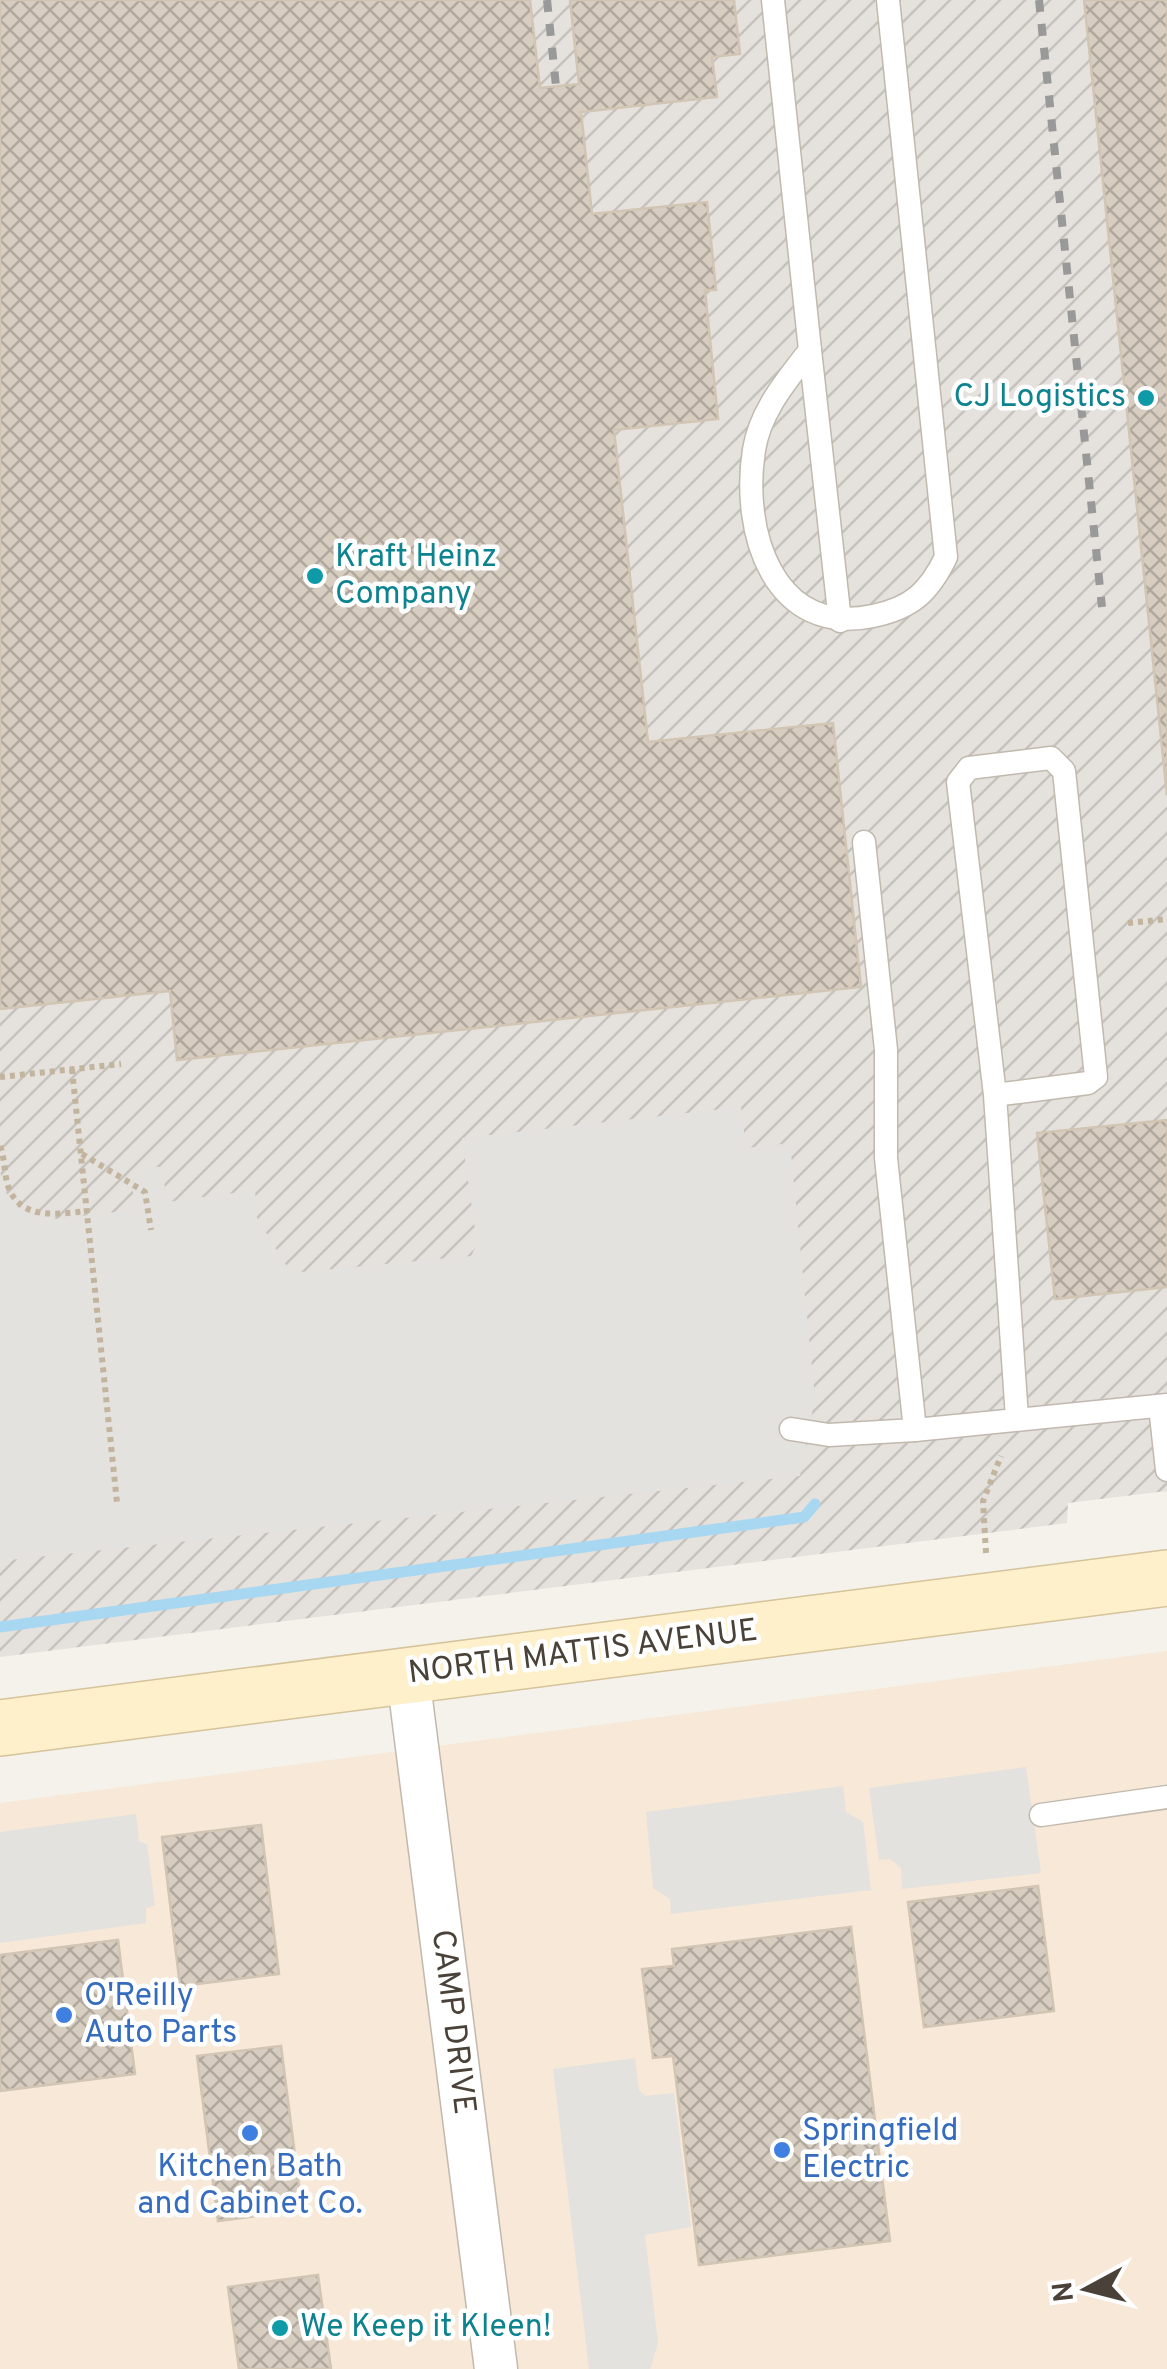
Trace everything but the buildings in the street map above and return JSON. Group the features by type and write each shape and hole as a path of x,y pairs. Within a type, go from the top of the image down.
{"main road":[{"name":"NORTH MATTIS AVENUE","path":"0,1728 1167,1578"}],"street":[{"name":"CAMP DRIVE","path":"408,1676 496,2369"}],"lane":[{"path":"773,0 840,622"},
{"path":"810,350 774,395 754,449 753,528 780,590 815,616 840,622 906,608 931,588 946,557 888,0"},
{"path":"996,1095 1088,1082 1096,1077 1064,771 1051,758 969,768 958,782 996,1095 1017,1418"},
{"path":"864,842 886,1050 886,1158 915,1430"},
{"path":"791,1429 829,1435 915,1430 1163,1405 1167,1470"},
{"path":"1041,1815 1167,1797"}],"path":[{"path":"1128,923 1167,918"},
{"path":"0,1078 121,1064"},
{"path":"72,1069 117,1502"},
{"path":"0,1146 8,1186 22,1204 48,1215 86,1210"},
{"path":"81,1153 145,1192 151,1230"},
{"path":"986,1553 982,1501 1001,1456"}],"shaded area":[{"path":"0,0 1167,0 1167,1491 1068,1503 1067,1523 0,1657"},
{"path":"741,1107 746,1148 790,1143 815,1398 800,1476 0,1561 0,1170 3,1188 17,1207 47,1220 133,1210 133,1179 141,1167 162,1167 167,1202 255,1190 257,1218 291,1273 471,1256 477,1244 462,1138"},
{"path":"1167,1651 1167,2369 0,2369 0,1803"},
{"path":"1026,1767 1041,1873 902,1889 901,1868 890,1859 879,1860 869,1788"},
{"path":"843,1786 846,1812 863,1822 871,1890 671,1914 670,1899 653,1888 646,1812"},
{"path":"136,1814 139,1841 147,1844 155,1905 146,1908 146,1923 0,1943 0,1832"},
{"path":"635,2058 639,2090 645,2096 674,2093 691,2227 645,2235 658,2343 650,2369 589,2369 553,2069"}],"waterway":[{"path":"0,1627 804,1517 815,1504"}],"railway":[{"path":"547,0 556,86"},
{"path":"1039,0 1102,607"}],"place":[{"name":"CJ Logistics","path":"1146,398"},
{"name":"Kraft Heinz Company","path":"315,576"},
{"name":"O'Reilly Auto Parts","path":"64,2015"},
{"name":"Kitchen Bath and Cabinet Co.","path":"250,2133"},
{"name":"Springfield Electric","path":"782,2150"},
{"name":"We Keep it Kleen!","path":"280,2328"}]}
